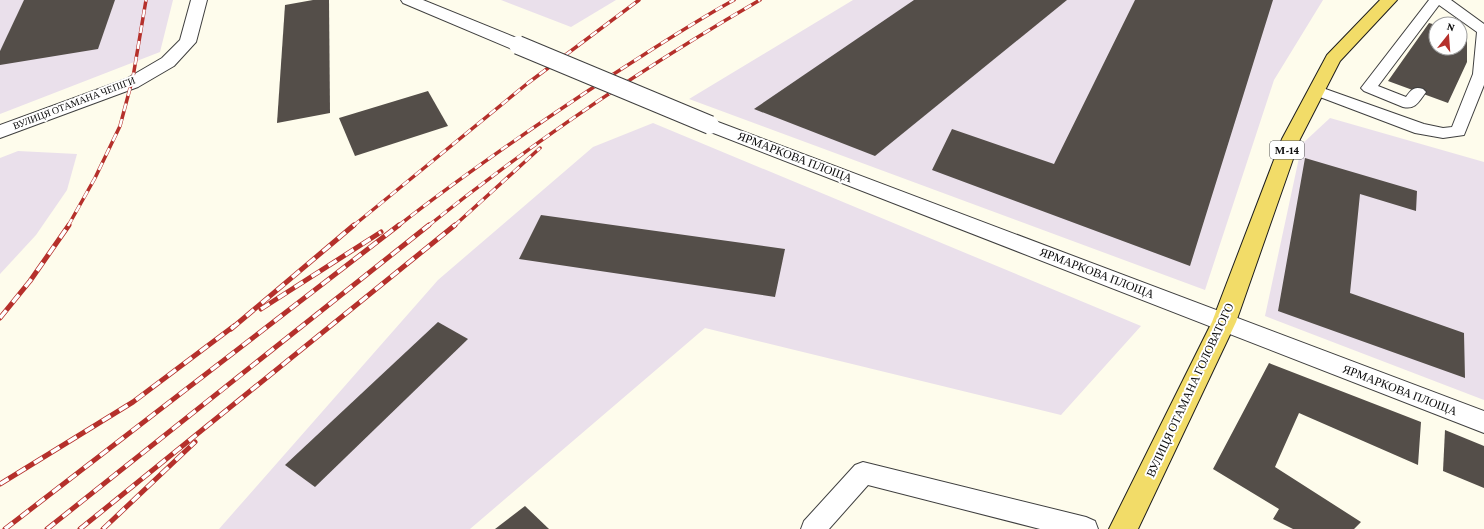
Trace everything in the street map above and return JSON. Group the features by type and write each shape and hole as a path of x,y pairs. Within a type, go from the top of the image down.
{"main road":[{"name":"ВУЛИЦЯ ОТАМАНА ГОЛОВАТОГО","path":"1123,529 1224,322 1291,139 1334,59 1389,0"}],"street":[{"name":"ВУЛИЦЯ ОТАМАНА ЧЕПІГИ","path":"0,132 132,83 168,62 188,42 199,0"},
{"name":"ЯРМАРКОВА ПЛОЩА","path":"409,0 710,125 1484,422"}],"lane":[{"path":"1418,92 1409,104 1369,88 1436,0"},
{"path":"1442,0 1454,16"},
{"path":"1317,91 1421,129 1443,133 1458,132 1481,74 1484,31 1468,24"},
{"path":"1370,110 1380,93"},
{"path":"813,529 863,473 1086,529"}],"shaded area":[{"path":"0,0 173,0 160,52 0,114"},
{"path":"501,0 616,0 571,27"},
{"path":"853,0 1323,0 1274,80 1205,290 689,99"},
{"path":"1330,118 1484,162 1484,400 1265,316 1302,144"},
{"path":"653,123 1141,326 1061,415 705,328 470,529 219,529 438,280 593,147"},
{"path":"18,151 77,154 67,190 36,235 0,274 0,158"}],"building":[{"path":"24,0 115,0 98,49 0,65 0,51"},
{"path":"313,0 329,0 330,113 277,123 285,5"},
{"path":"914,0 1067,0 875,156 754,109"},
{"path":"1135,0 1273,0 1190,266 932,170 952,129 1054,164"},
{"path":"1428,24 1428,56 1467,56 1467,62 1448,103 1388,81"},
{"path":"428,91 448,126 355,156 339,118"},
{"path":"1305,158 1417,191 1416,211 1360,194 1350,293 1464,333 1465,378 1278,311"},
{"path":"541,215 785,249 775,297 519,259"},
{"path":"438,322 468,339 315,487 285,465"},
{"path":"1269,363 1421,422 1418,465 1299,413 1275,467 1361,522 1354,529 1293,529 1273,519 1279,509 1213,469"},
{"path":"1445,430 1484,446 1484,488 1443,471"},
{"path":"525,506 549,529 495,529"}],"railway":[{"path":"68,226 95,178 120,126 133,77 146,0"},
{"path":"353,226 528,83 639,0"},
{"path":"398,226 477,167 557,111 673,36 734,0"},
{"path":"428,226 508,165 590,107 674,52 760,0"},
{"path":"454,226 540,148"},
{"path":"0,318 30,281 69,225"},
{"path":"231,329 354,225"},
{"path":"5,529 399,225"},
{"path":"47,529 429,225"},
{"path":"80,529 455,225"},
{"path":"261,309 381,232"},
{"path":"0,484 133,402 234,326"},
{"path":"103,529 195,442"}]}
